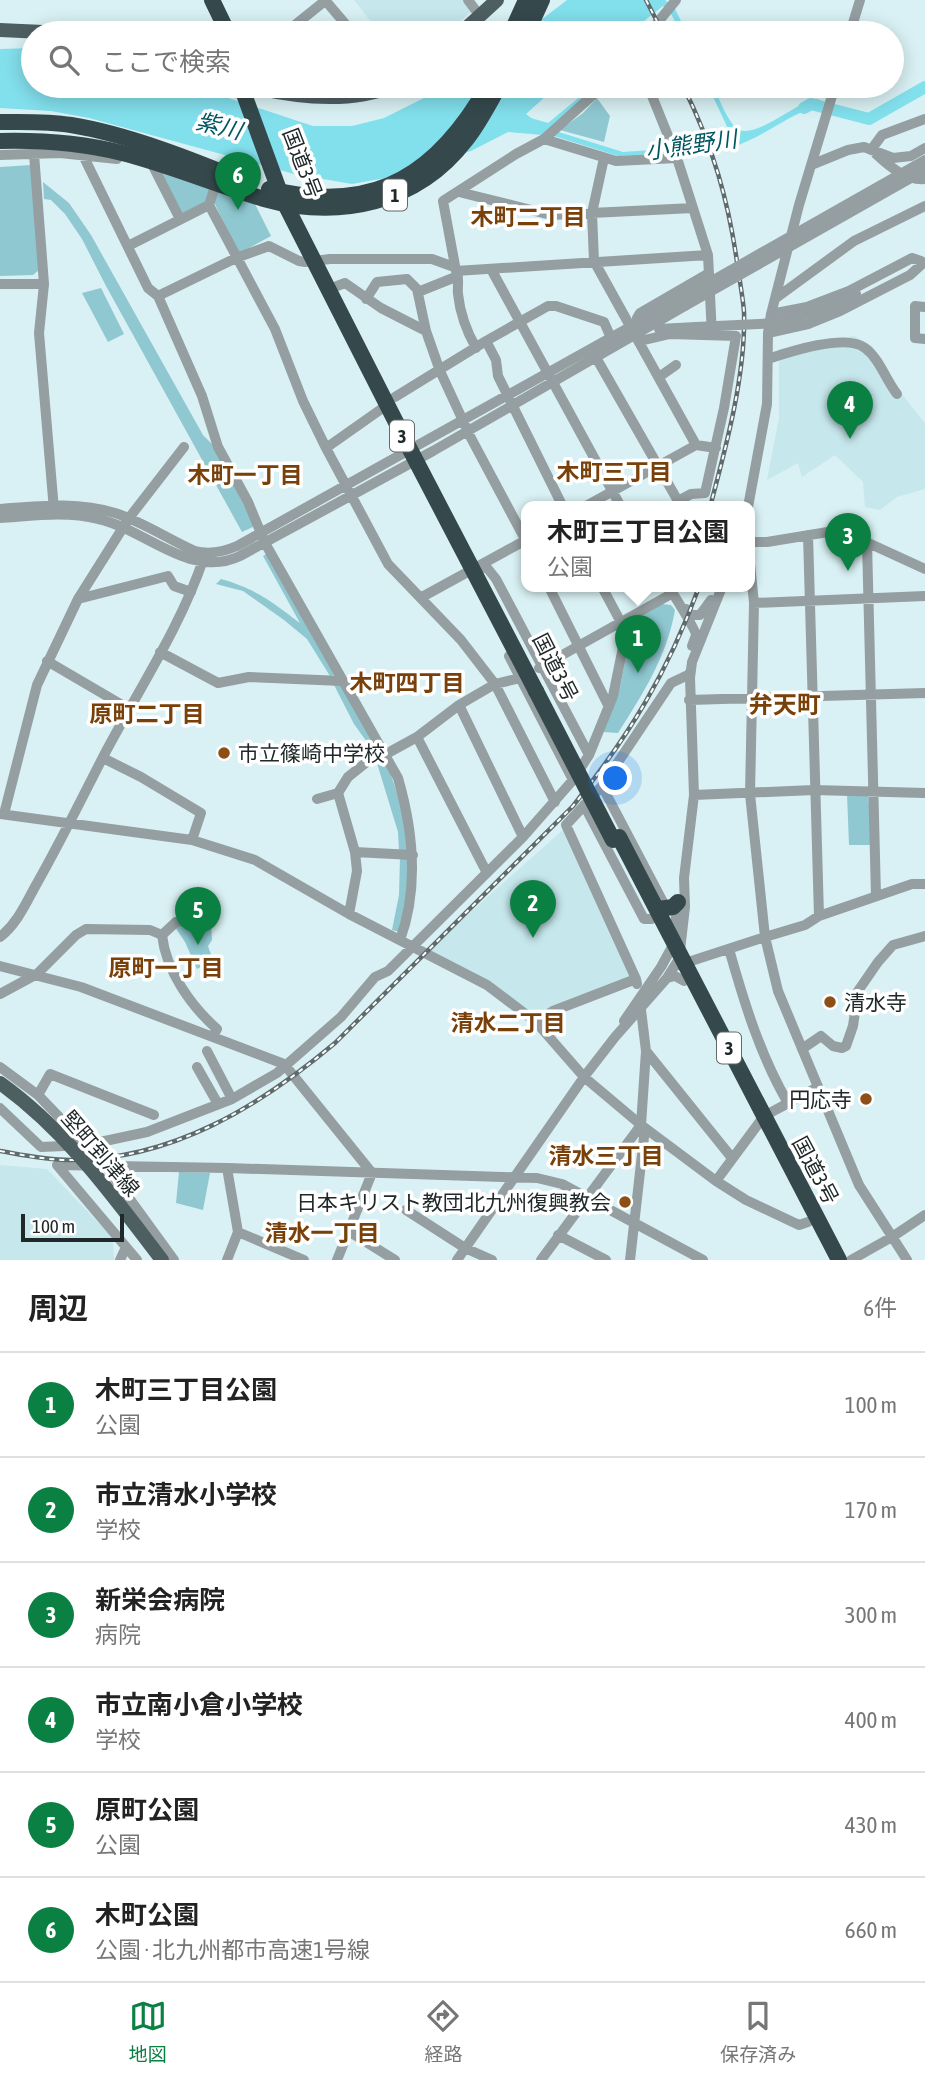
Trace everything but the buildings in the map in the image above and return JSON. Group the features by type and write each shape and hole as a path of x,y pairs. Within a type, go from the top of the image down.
{"highway":[{"path":"202,0 212,21"},
{"path":"212,0 222,21"},
{"path":"521,21 525,0"},
{"path":"526,21 540,0"},
{"name":"国道3号","path":"252,98 287,199 678,963 839,1260"},
{"name":"1","path":"0,136 69,134 120,142 288,194 327,197 362,194 387,186 422,167 447,145 480,98"},
{"name":"1","path":"0,136 122,153 288,205 328,209 366,205 414,187 444,164 471,132 492,98"},
{"path":"0,122 51,122 91,128 246,182"},
{"path":"0,148 65,148 122,153"},
{"name":"国道3号","path":"319,260 337,286 391,401"},
{"path":"655,914 673,907 678,902"},
{"name":"国道3号","path":"761,1120 807,1222 828,1260"}],"main road":[{"path":"474,21 498,0"},
{"path":"0,30 21,31"},
{"name":"堅町到津線","path":"0,1083 25,1101 87,1163 162,1260"},
{"name":"堅町到津線","path":"0,1090 21,1105 81,1167 152,1260"}],"street":[{"path":"300,21 326,0 343,21"},
{"path":"468,0 480,16"},
{"path":"659,21 676,0"},
{"path":"854,21 860,0"},
{"path":"476,348 468,334 457,292 456,271 443,201 544,139 590,98"},
{"path":"653,98 677,158 708,255 712,335"},
{"path":"749,501 767,404 768,333 771,314 811,165 832,98"},
{"path":"871,150 882,135 925,120"},
{"path":"0,136 76,140 115,146 155,162 180,219"},
{"path":"544,139 604,158 627,162 677,158"},
{"path":"76,140 148,288 158,296 202,396 223,460 342,681 398,778 413,855 410,900 400,940"},
{"path":"811,165 848,150 864,147 893,158 911,156 925,148"},
{"path":"871,150 903,175 925,179"},
{"path":"34,153 44,284 39,334 54,510"},
{"path":"0,155 83,154 155,162 218,177 287,199"},
{"path":"604,158 592,213 594,261 696,444"},
{"path":"0,937 11,927 22,910 70,824 191,592 203,559 264,537 593,353 636,334 682,302 925,160"},
{"path":"682,302 925,170"},
{"path":"218,177 209,205 275,329 303,401 388,564 461,640 495,684 555,802"},
{"path":"459,192 551,215 693,208"},
{"path":"128,246 209,205"},
{"path":"776,298 854,241 925,206"},
{"path":"158,296 236,258 269,246 299,261 432,259 456,271"},
{"path":"418,292 456,271 708,255"},
{"path":"771,314 807,307 849,290 912,258 923,260"},
{"path":"593,353 611,338 674,326 777,323 830,307 923,260"},
{"path":"768,333 808,324 840,311 910,275 923,260"},
{"path":"491,269 617,501"},
{"path":"636,334 640,313 709,273"},
{"path":"366,299 380,281 407,279 418,292 426,331 440,371 521,530"},
{"path":"337,286 345,283 366,299 426,331"},
{"path":"0,284 44,284"},
{"path":"326,447 391,401 486,341 548,306 556,306 604,322 611,338"},
{"path":"925,307 915,306 915,338 925,339"},
{"path":"636,334 736,336 716,448 705,492 691,494 678,501"},
{"path":"486,341 496,360 498,376 560,501"},
{"path":"768,359 848,342 863,346 874,356 897,394"},
{"path":"593,353 658,466 674,501"},
{"path":"659,377 676,365"},
{"path":"595,501 696,444 716,448"},
{"path":"184,447 126,522 78,599 47,661 37,685 2,814 192,840 255,860 349,914 487,985 536,1022 584,1077 641,1125 716,1181 746,1200 799,1225 807,1222"},
{"path":"742,501 747,481 755,472"},
{"path":"0,509 54,510 126,522 185,547 203,559"},
{"path":"0,518 54,510"},
{"path":"755,542 840,530 925,569"},
{"path":"808,535 819,916"},
{"path":"422,597 521,543"},
{"path":"867,543 876,896"},
{"path":"477,568 488,569 496,579 540,668 589,755"},
{"path":"477,568 473,581 483,605 523,678 573,780"},
{"path":"78,599 168,576 174,586 191,592"},
{"path":"550,592 610,707"},
{"path":"0,1108 41,1147 86,1145 147,1132 232,1099 263,1082 341,1017 375,977 388,971 523,837 573,780 589,755 618,684 626,638 625,620 605,592"},
{"path":"540,668 578,648 668,592"},
{"path":"672,592 695,632 688,657 690,674"},
{"path":"673,592 689,613 695,616 706,609 714,592"},
{"path":"678,963 678,902 684,878 694,796 690,674 692,662 720,592"},
{"path":"753,592 750,794 765,937 778,991 859,1185 907,1260"},
{"path":"754,603 925,596"},
{"path":"160,652 218,683 249,677 342,681"},
{"path":"47,661 129,709"},
{"path":"629,1260 644,1137 641,1125 646,1051 636,979 566,825 602,786 671,684 690,674"},
{"path":"317,799 338,793 348,777 384,752 417,737 459,705 495,684 523,678"},
{"path":"689,700 925,693"},
{"path":"459,705 523,837"},
{"path":"417,737 486,873"},
{"path":"103,758 201,813 192,840"},
{"path":"584,805 644,919 655,914 663,902 602,786"},
{"path":"694,796 814,790 925,793"},
{"path":"338,793 355,852 357,871 349,914"},
{"path":"355,852 413,855"},
{"path":"678,963 685,907 684,878"},
{"path":"457,1260 584,1077 639,1002 668,968 805,925 819,916 912,884 925,884"},
{"path":"162,935 176,922 187,920"},
{"path":"0,994 37,974 76,935 86,929 149,930 162,935"},
{"path":"162,935 170,967 198,1011 217,1029 213,1036"},
{"path":"802,1049 821,1036 833,1045 842,1048 846,1046 853,1026 858,991 878,962 893,946 925,936"},
{"path":"729,949 742,995 768,1066 788,1103"},
{"path":"0,966 81,986 284,1064 372,1173"},
{"path":"536,1022 552,1011 636,979"},
{"path":"207,1051 232,1099"},
{"path":"646,1051 732,1158"},
{"path":"0,1067 38,1095 86,1145"},
{"path":"197,1067 218,1104"},
{"path":"38,1095 50,1074 154,1115"},
{"path":"716,1181 761,1120 818,1087"},
{"path":"541,1260 641,1125"},
{"path":"137,1260 57,1165 537,1178 562,1184 703,1260"},
{"path":"105,1165 174,1260"},
{"path":"227,1168 238,1231 228,1260"},
{"path":"337,1260 372,1173"},
{"path":"406,1210 465,1248 492,1260"},
{"path":"851,1260 892,1237 925,1214"},
{"path":"238,1231 287,1256 303,1260"},
{"path":"350,1232 395,1260"},
{"path":"558,1235 606,1260"},
{"path":"120,1260 126,1247"}],"shaded area":[{"path":"354,0 462,0 471,12 460,21 371,21"},
{"path":"597,98 610,116 604,142 560,130 583,113"},
{"path":"31,165 39,270 33,275 0,276 0,167"},
{"path":"157,169 255,204 271,236 238,254 214,202 180,216"},
{"path":"43,182 69,203 91,235 203,435 212,444 255,526 242,532 82,239 65,214 51,200 44,199"},
{"path":"101,288 124,334 108,342 82,293"},
{"path":"854,336 872,346 897,388 925,423 925,489 897,497 880,510 865,507 863,482 835,455 802,477 798,463 767,480 779,418 779,349"},
{"path":"268,553 335,675 330,676 307,639 284,620 243,591 216,584 221,579 244,587 300,623 263,556"},
{"path":"662,604 671,605 675,610 660,659 618,733 603,732 620,687 633,624 635,620"},
{"path":"333,683 340,683 376,747 372,749 354,724"},
{"path":"376,760 386,761 400,801 409,852 399,851 398,832"},
{"path":"868,793 872,845 849,845 847,794"},
{"path":"564,829 630,978 536,1017 429,949"},
{"path":"400,857 409,858 407,893 399,932 392,930 399,895"},
{"path":"181,921 211,921 212,940 208,946 213,960 197,969 175,927"},
{"path":"0,1165 47,1169 113,1238 114,1260 0,1260"},
{"path":"179,1172 210,1173 203,1210 176,1203"}],"water":[{"path":"567,0 665,0 674,7 681,21 675,21 663,6 644,21 540,21"},
{"name":"紫川","path":"21,48 21,98 228,98 313,126 352,126 384,118 424,98 544,98 526,114 548,123 578,98 584,98 549,129 623,152 694,147 722,139 737,140 730,133 714,98 719,98 731,122 742,131 763,126 799,106 819,99 817,106 732,147 729,144 705,151 618,156 554,136 508,132 471,151 385,178 352,184 294,174 89,118 51,111 0,108 0,49"}],"waterway":[{"name":"小熊野川","path":"804,108 811,104 869,119 925,87"}],"railway":[{"path":"646,0 657,21"},
{"path":"688,98 703,130 725,197 744,312 738,385 712,501"},
{"path":"0,1151 70,1160 108,1158 179,1140 245,1108 335,1043 573,806 612,754 645,702 674,648 697,592"}],"place":[{"name":"木町公園","path":"238,210"},
{"name":"市立南小倉小学校","path":"850,439"},
{"name":"新栄会病院","path":"848,571"},
{"name":"木町三丁目公園","path":"638,673"},
{"name":"市立篠崎中学校","path":"224,753"},
{"name":"市立清水小学校","path":"533,938"},
{"name":"原町公園","path":"198,945"},
{"name":"清水寺","path":"830,1002"},
{"name":"円応寺","path":"866,1099"},
{"name":"日本キリスト教団北九州復興教会","path":"625,1202"}],"district":[{"name":"木町二丁目","path":"528,217"},
{"name":"木町三丁目","path":"614,472"},
{"name":"木町一丁目","path":"245,475"},
{"name":"木町四丁目","path":"407,683"},
{"name":"弁天町","path":"785,704"},
{"name":"原町二丁目","path":"147,714"},
{"name":"原町一丁目","path":"166,968"},
{"name":"清水二丁目","path":"508,1023"},
{"name":"清水三丁目","path":"606,1156"},
{"name":"清水一丁目","path":"322,1233"}]}
